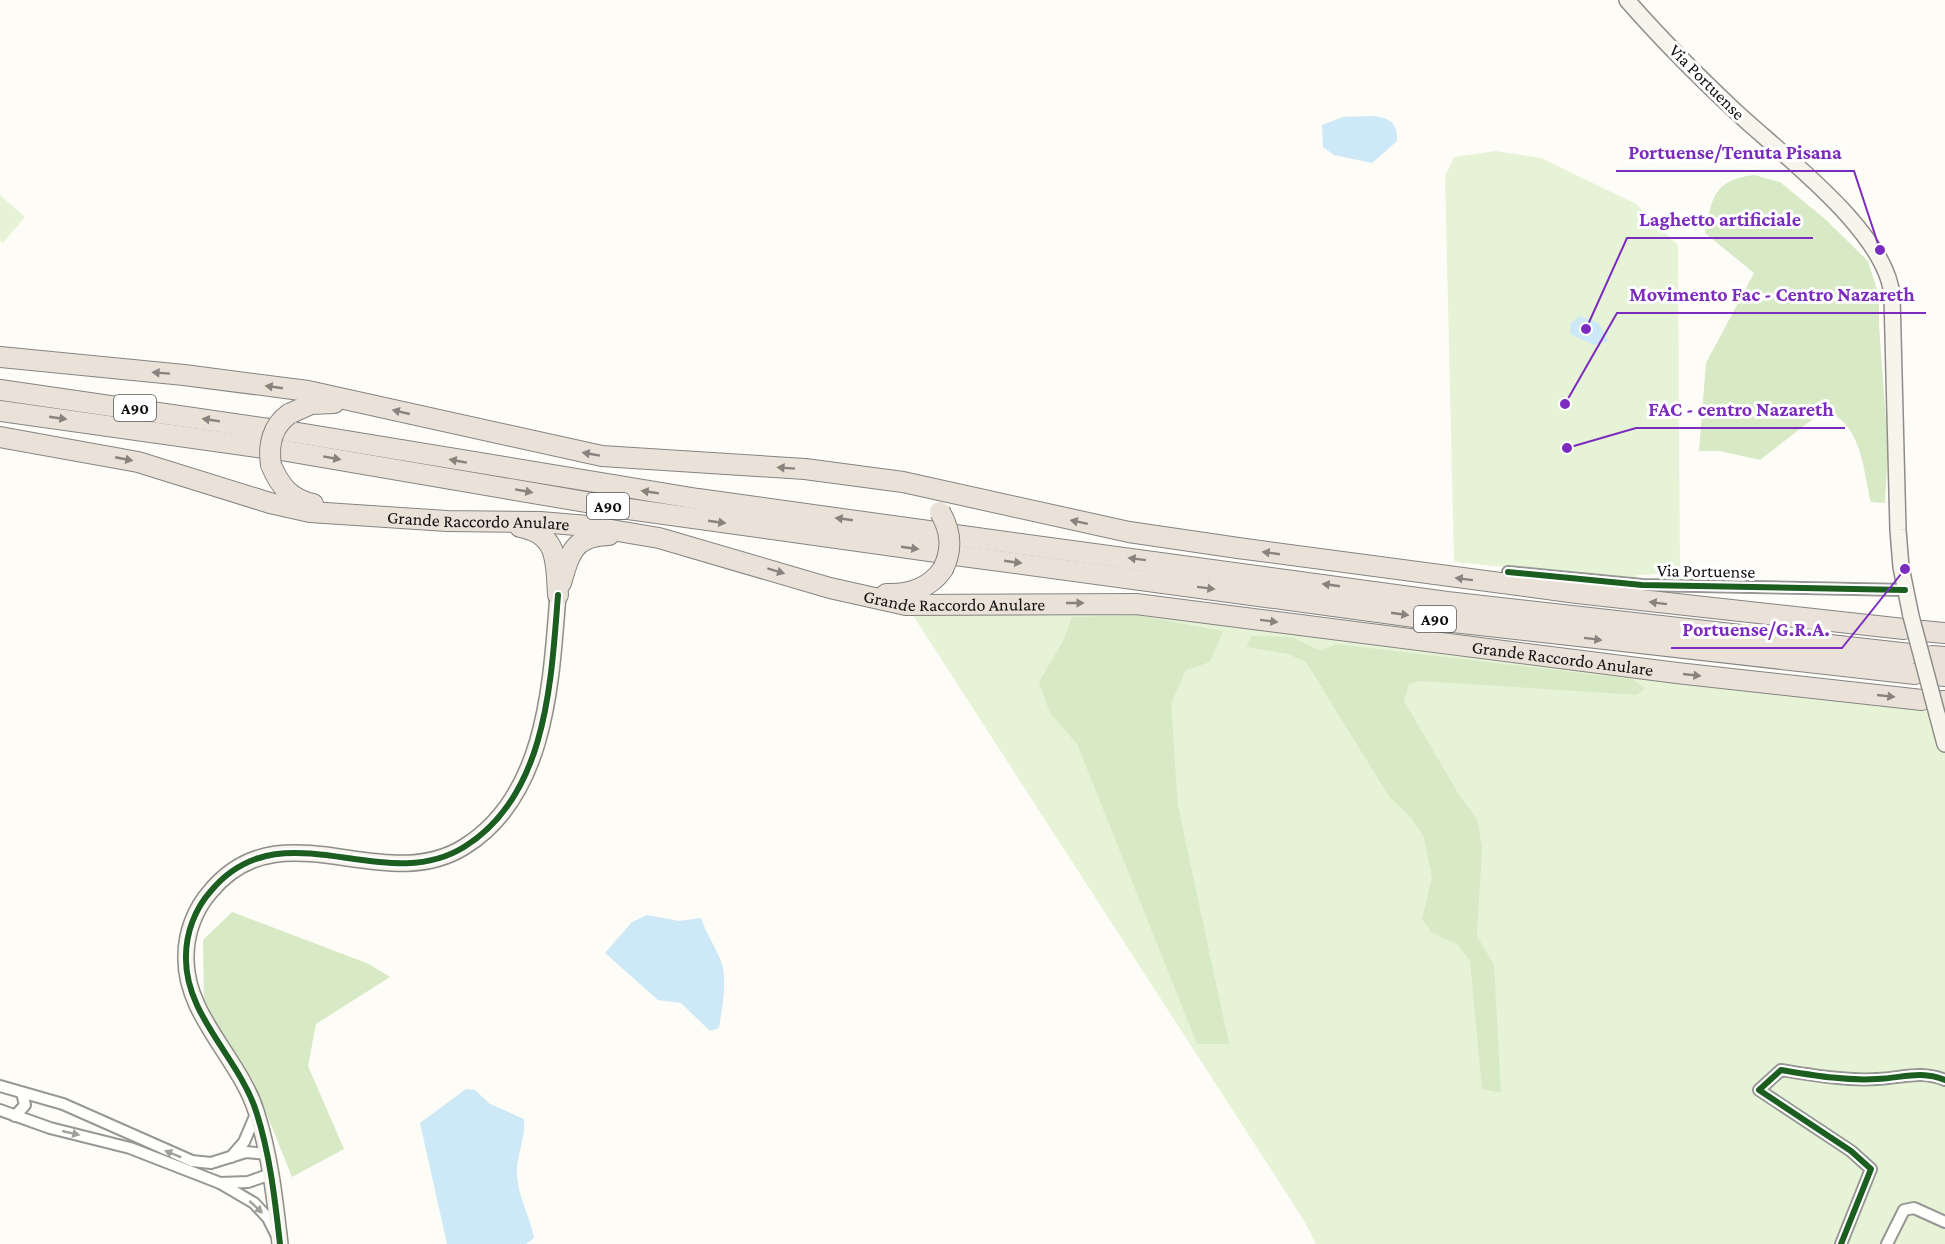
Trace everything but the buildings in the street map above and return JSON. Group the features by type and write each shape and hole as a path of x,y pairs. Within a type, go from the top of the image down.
{"highway":[{"path":"0,357 308,391 602,456 762,466 903,482 1129,532 1205,544 1577,593 1913,625 1945,633"},
{"path":"0,380 105,404"},
{"name":"Grande Raccordo Anulare","path":"0,390 105,404 275,439"},
{"path":"372,405 311,404 275,439 285,490 296,498 311,503 405,513 565,519 617,527 659,538"},
{"name":"Grande Raccordo Anulare","path":"0,411 275,439 698,499 948,549 1455,622 1934,668"},
{"name":"Grande Raccordo Anulare","path":"0,437 138,462 299,510 447,521 540,522 588,526 659,538 830,588 896,603 925,606 1136,604 1665,672 1922,700"},
{"path":"830,588 877,594 910,592 929,584 948,549 949,552 950,538 940,512 914,494 844,475"},
{"path":"447,521 516,527 539,533 553,551 558,595"},
{"path":"558,595 573,549 586,538 608,535 659,538"},
{"name":"Grande Raccordo Anulare","path":"948,549 1910,654"}],"street":[{"name":"Via Portuense","path":"1627,0 1730,106 1857,225 1887,273 1892,296 1899,540 1905,590 1913,625 1941,705 1945,744"},
{"name":"Via Portuense","path":"1508,572 1642,585 1905,590"},
{"path":"280,1243 271,1174 256,1111 238,1073 202,1014 189,986 186,965 187,942 195,917 202,903 226,876 270,855 302,852 411,865 445,857 480,835 511,800 535,752 552,660 558,595"},
{"path":"1841,1244 1871,1169 1851,1151 1760,1090 1780,1070 1814,1076 1876,1080 1929,1074 1945,1080"},
{"path":"0,1086 63,1104 192,1161 211,1163 246,1152 266,1154"},
{"path":"15,1116 25,1105 22,1093"},
{"path":"0,1110 50,1128 130,1148 220,1183 254,1203 268,1218 280,1243"},
{"path":"230,1158 249,1135 256,1111"},
{"path":"220,1183 248,1182 271,1174"},
{"path":"1887,1244 1904,1210 1914,1208 1945,1222"}],"green space":[{"path":"1496,151 1541,158 1636,204 1678,245 1680,573 1637,575 1637,580 1454,562 1445,176 1454,157"},
{"path":"1754,175 1780,182 1825,219 1868,261 1879,296 1888,447 1885,503 1871,502 1862,461 1853,435 1836,416 1823,411 1760,460 1720,451 1699,451 1706,363 1754,273 1705,233 1707,220 1713,200 1723,186 1741,177"},
{"path":"0,195 25,217 3,243 0,241"},
{"path":"1138,612 1945,713 1945,1244 1316,1244 1303,1219 912,614"},
{"path":"1137,615 1223,631 1210,662 1186,670 1171,703 1178,806 1229,1044 1197,1044 1077,744 1050,713 1039,682 1063,641 1072,617"},
{"path":"1252,636 1292,637 1321,651 1335,644 1632,679 1645,688 1637,695 1421,681 1409,684 1404,701 1458,793 1477,819 1482,847 1477,936 1494,965 1501,1093 1482,1089 1470,961 1458,945 1431,932 1422,919 1432,878 1424,838 1410,816 1390,798 1306,662 1288,654 1246,647"},
{"path":"232,912 369,964 390,977 316,1024 308,1066 344,1149 292,1177 253,1080 204,1008 203,940"}],"water":[{"path":"1371,116 1387,119 1394,125 1397,135 1397,141 1372,163 1334,155 1323,147 1322,125 1343,117"},
{"path":"1580,316 1599,323 1608,341 1594,345 1570,334 1571,323"},
{"path":"647,915 679,921 701,918 719,955 723,969 724,994 719,1028 710,1031 681,1003 658,1000 605,953 632,922"},
{"path":"466,1089 475,1090 490,1104 524,1119 517,1175 534,1238 526,1244 447,1244 420,1123"}],"cycle path":[{"path":"1508,572 1642,585 1905,590"},
{"path":"280,1244 268,1160 256,1111 238,1073 203,1017 188,977 186,947 196,914 210,892 238,867 268,855 300,853 400,863 432,860 464,847 492,825 513,798 528,768 540,734 552,664 558,595"},
{"path":"1841,1244 1871,1169 1851,1151 1759,1090 1781,1070 1853,1079 1927,1075 1945,1080"}],"place":[{"name":"Portuense/Tenuta Pisana","path":"1880,250"},
{"name":"Laghetto artificiale","path":"1586,329"},
{"name":"Movimento Fac - Centro Nazareth","path":"1565,404"},
{"name":"FAC - centro Nazareth","path":"1567,448"},
{"name":"Portuense/G.R.A.","path":"1905,569"}]}
